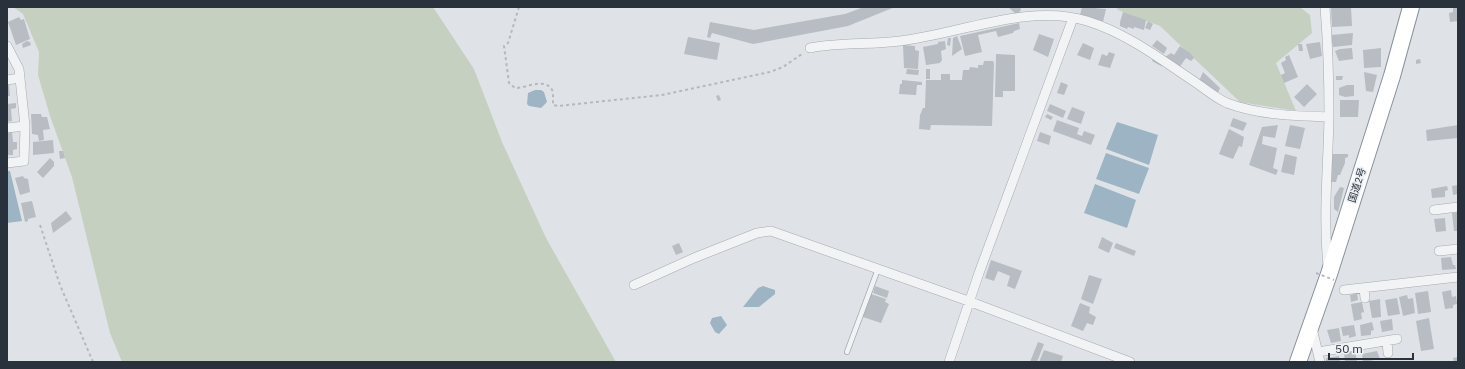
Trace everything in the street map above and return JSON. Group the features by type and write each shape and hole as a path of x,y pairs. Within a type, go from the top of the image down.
{"highway":[{"name":"国道2号","path":"1298,362 1311,327 1326,276 1392,76 1411,7"}],"street":[{"path":"1325,7 1328,41 1329,117 1325,235 1326,276"},
{"path":"810,48 826,45 899,41 1019,18 1048,15 1073,18 1087,21 1129,38 1226,103 1249,110 1297,116 1329,117"},
{"path":"949,362 1073,18"},
{"path":"7,46 19,69 24,126 24,161 7,163"},
{"path":"7,80 20,78"},
{"path":"7,128 24,126"},
{"path":"1434,210 1458,207"},
{"path":"634,285 694,258 757,233 771,231 971,302 1130,362"},
{"path":"1439,251 1458,249"},
{"path":"1344,290 1458,277"},
{"path":"1364,288 1365,298"},
{"path":"1311,327 1320,362"},
{"path":"1318,352 1397,339"},
{"path":"1386,341 1388,353"}],"lane":[{"path":"847,352 878,269"}],"path":[{"path":"518,7 508,43 504,46 509,83 516,88 540,83 548,85 553,92 553,105 558,106 662,95 770,72 783,66 810,48"},
{"path":"40,225 60,285 93,362"}],"green space":[{"path":"13,7 433,7 474,69 502,142 546,238 616,362 122,362 110,333 72,177 50,116 38,75 39,52 23,14"},
{"path":"1116,7 1300,7 1310,15 1312,33 1276,63 1296,111 1240,102 1160,26 1118,10"}],"water":[{"path":"535,90 541,90 544,92 547,102 541,108 529,106 527,104 528,93"},
{"path":"1117,122 1158,135 1149,165 1106,149"},
{"path":"1106,153 1149,168 1139,194 1096,179"},
{"path":"7,171 10,171 22,221 7,223"},
{"path":"1095,184 1136,200 1127,228 1084,213"},
{"path":"763,286 775,290 775,294 759,307 743,307 758,288"},
{"path":"721,316 727,325 719,334 715,332 710,323 712,318"}],"building":[{"path":"864,7 895,7 848,26 753,44 712,33 710,38 707,37 710,22 754,30 845,14"},
{"path":"1008,7 1020,7 1021,10 1017,15"},
{"path":"1082,7 1106,9 1103,22 1080,15"},
{"path":"1351,7 1352,26 1332,27 1331,8"},
{"path":"1453,7 1458,7 1458,21 1450,22 1449,13 1453,12"},
{"path":"1123,12 1146,20 1144,30 1134,27 1134,29 1128,27 1127,29 1120,26"},
{"path":"19,17 21,20 24,19 30,39 16,45 8,22"},
{"path":"1148,21 1153,24 1150,30 1145,28"},
{"path":"1019,23 1020,29 1014,31 1013,33 998,37 996,31 978,35 982,52 965,56 960,36"},
{"path":"1353,33 1352,45 1333,47 1331,35"},
{"path":"1039,34 1054,39 1048,57 1033,50"},
{"path":"957,36 962,49 952,56 953,38"},
{"path":"688,37 720,43 717,60 684,54"},
{"path":"948,38 951,38 950,46 947,45"},
{"path":"1157,40 1167,48 1164,54 1152,46"},
{"path":"27,41 30,42 31,45 23,48 22,44"},
{"path":"945,41 946,49 941,51 942,60 940,63 926,65 923,47"},
{"path":"1320,42 1322,56 1310,59 1306,44"},
{"path":"1083,43 1094,48 1090,60 1077,55"},
{"path":"1298,44 1302,44 1303,51 1299,51"},
{"path":"903,45 915,46 915,50 919,51 918,69 904,68"},
{"path":"1180,46 1194,58 1191,61 1186,58 1179,68 1165,57 1171,53 1174,55"},
{"path":"1352,48 1353,59 1339,61 1335,51"},
{"path":"1381,48 1381,67 1364,68 1363,50"},
{"path":"1109,52 1115,54 1110,68 1098,65 1102,54 1107,56"},
{"path":"996,54 1015,55 1015,91 1003,91 1003,97 995,97"},
{"path":"1289,55 1298,77 1284,83 1281,75 1285,73 1281,63 1286,60 1285,57"},
{"path":"1153,59 1162,65 1161,66 1152,61"},
{"path":"1420,59 1421,63 1416,64 1416,60"},
{"path":"984,61 993,61 994,63 992,126 931,125 930,130 919,129 920,115 923,108 925,108 926,80 941,80 941,74 950,74 950,80 962,80 963,70 969,70 970,67 978,68 978,65 983,65"},
{"path":"907,69 919,70 918,75 906,74"},
{"path":"926,69 930,69 930,79 926,79"},
{"path":"1203,72 1220,88 1218,93 1199,81"},
{"path":"1364,72 1377,75 1373,92 1366,91"},
{"path":"1336,76 1343,76 1342,80 1336,80"},
{"path":"902,80 922,82 922,85 917,85 916,95 899,94"},
{"path":"1061,82 1068,85 1064,95 1057,93"},
{"path":"7,84 9,84 10,96 7,96"},
{"path":"1307,84 1317,94 1304,107 1294,97"},
{"path":"1347,85 1354,85 1354,96 1345,97 1339,95 1339,88"},
{"path":"719,95 721,100 718,101 716,96"},
{"path":"1340,100 1359,100 1358,117 1340,117"},
{"path":"16,103 16,108 11,109 12,121 7,122 7,104"},
{"path":"1050,104 1066,111 1063,118 1047,111"},
{"path":"1072,107 1085,112 1081,124 1067,119"},
{"path":"31,114 41,114 42,117 47,117 50,129 43,130 44,140 39,141 38,135 32,134"},
{"path":"1047,114 1053,117 1051,120 1045,117"},
{"path":"1233,118 1247,123 1243,131 1230,126"},
{"path":"1057,120 1079,128 1077,134 1082,136 1084,131 1095,135 1091,145 1053,131"},
{"path":"1278,125 1275,138 1263,136 1262,144 1277,148 1273,168 1278,170 1276,175 1249,165 1262,127"},
{"path":"1290,125 1305,128 1300,149 1285,146"},
{"path":"1458,125 1458,138 1427,141 1426,130"},
{"path":"1229,129 1244,137 1242,147 1239,146 1233,159 1219,154"},
{"path":"7,132 12,132 13,142 17,142 17,149 13,150 13,155 7,155"},
{"path":"1040,132 1051,136 1049,145 1037,141"},
{"path":"53,140 54,153 33,155 33,142"},
{"path":"59,151 63,151 65,158 60,159"},
{"path":"1285,154 1297,157 1294,175 1281,172"},
{"path":"1332,154 1348,154 1336,182 1331,182"},
{"path":"50,158 54,162 54,166 43,178 37,172"},
{"path":"23,176 24,178 28,179 30,192 20,195 15,178"},
{"path":"1458,185 1458,194 1453,195 1452,186"},
{"path":"1447,186 1448,190 1445,191 1445,197 1432,198 1431,189"},
{"path":"1340,187 1344,188 1338,212 1334,209 1334,197"},
{"path":"32,201 36,217 28,219 28,221 25,222 21,203"},
{"path":"66,211 72,219 53,233 51,223"},
{"path":"1458,212 1458,231 1454,231 1452,213"},
{"path":"1445,218 1446,231 1436,232 1434,219"},
{"path":"1102,237 1113,243 1109,253 1098,248"},
{"path":"679,243 683,252 676,255 672,246"},
{"path":"1116,243 1136,251 1134,256 1114,248"},
{"path":"1451,257 1453,265 1455,265 1456,269 1442,270 1441,258"},
{"path":"991,260 1022,271 1015,289 1007,286 1010,276 998,271 994,281 985,278"},
{"path":"1089,275 1102,279 1093,304 1081,299"},
{"path":"875,286 889,291 887,298 873,293"},
{"path":"1451,290 1452,297 1456,296 1457,304 1453,305 1453,308 1445,309 1442,292"},
{"path":"1428,291 1431,312 1418,314 1415,293"},
{"path":"1357,293 1358,300 1351,302 1350,295"},
{"path":"871,294 886,299 885,302 889,304 881,323 863,317"},
{"path":"1407,295 1408,299 1413,298 1415,313 1403,316 1399,297"},
{"path":"1397,298 1400,314 1388,316 1385,300"},
{"path":"1380,299 1381,317 1372,318 1369,301"},
{"path":"1362,302 1364,312 1361,313 1362,319 1354,321 1351,304"},
{"path":"1080,303 1090,307 1089,313 1096,317 1093,325 1087,323 1083,331 1071,326"},
{"path":"1429,318 1434,349 1421,351 1416,321"},
{"path":"1392,319 1393,330 1382,332 1380,321"},
{"path":"1372,322 1374,330 1371,331 1371,335 1361,336 1360,325"},
{"path":"1354,325 1356,336 1349,338 1349,335 1343,336 1341,327"},
{"path":"1339,328 1341,341 1331,343 1327,330"},
{"path":"1038,342 1044,344 1037,362 1030,362"},
{"path":"1044,350 1063,356 1061,362 1039,362"},
{"path":"1355,351 1357,361 1345,362 1344,353"},
{"path":"1377,351 1380,359 1363,362 1362,354"},
{"path":"1339,356 1340,362 1326,362 1326,358"},
{"path":"1458,357 1458,362 1454,362 1453,358"}]}
